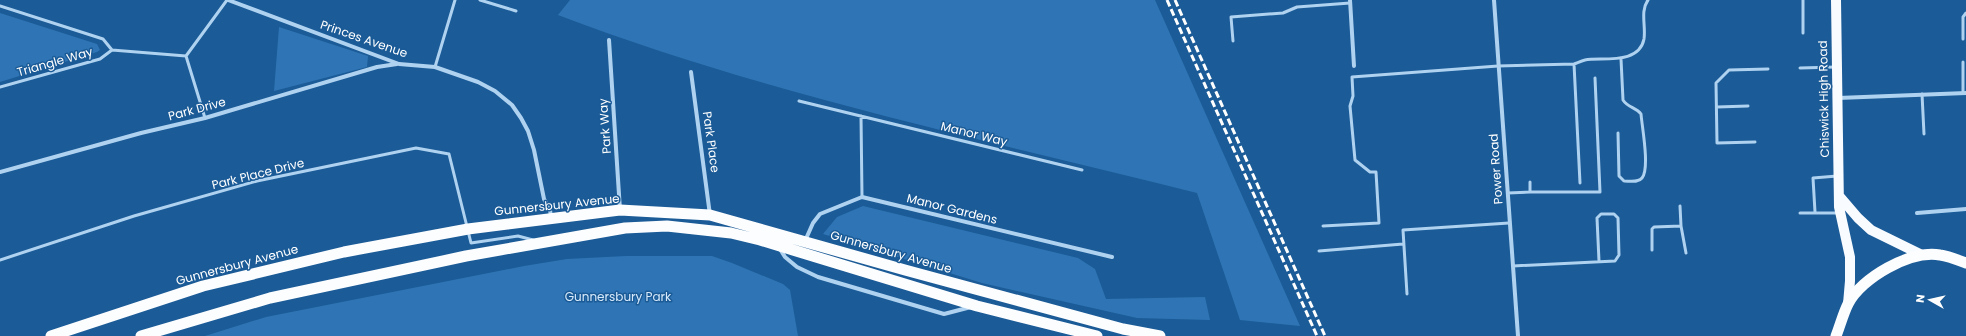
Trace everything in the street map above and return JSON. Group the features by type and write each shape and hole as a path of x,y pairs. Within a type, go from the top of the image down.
{"highway":[{"name":"Gunnersbury Avenue","path":"51,336 202,286 344,252 468,229 620,210 710,215 912,272 1124,329 1160,336"},
{"path":"140,336 270,298 466,256 625,228 667,226 731,232 977,306 1097,336"},
{"path":"1836,335 1848,304 1866,284 1883,271 1902,261 1922,255 1940,255 1966,263"}],"main road":[{"name":"Chiswick High Road","path":"1836,0 1836,67 1840,213 1850,257 1848,304"},
{"path":"1840,197 1858,218 1871,230 1922,255"}],"street":[{"name":"Princes Avenue","path":"227,0 399,64 435,67 478,82 495,91 512,105 528,131 544,200 550,210 551,219"},
{"name":"Power Road","path":"1494,0 1518,336"},
{"path":"1350,2 1354,66"},
{"name":"Park Way","path":"609,40 620,210"},
{"name":"Park Drive","path":"0,172 141,133 205,118 378,66 399,64"},
{"name":"Park Place","path":"691,72 710,215"},
{"path":"1837,98 1965,93"},
{"path":"805,241 813,222 820,214 862,197"},
{"name":"Manor Gardens","path":"862,197 1112,257"},
{"path":"1917,213 1966,209"},
{"path":"778,245 785,257 797,268 818,277 944,314 977,306"}],"lane":[{"path":"186,56 227,0"},
{"path":"435,67 455,0"},
{"path":"480,0 516,11"},
{"path":"1323,226 1379,222 1376,172 1370,172 1354,160 1350,106 1353,96 1352,77 1498,66 1574,64 1585,60 1621,59 1640,49 1644,40 1644,5 1648,0"},
{"path":"1803,0 1803,33"},
{"path":"1233,41 1231,17 1283,13 1297,7 1350,2"},
{"name":"Triangle Way","path":"0,6 103,39 112,50 100,59 0,87"},
{"path":"1963,39 1963,17 1966,13"},
{"path":"112,50 186,56"},
{"path":"186,56 205,118"},
{"path":"1618,133 1619,176 1624,181 1638,181 1642,178 1645,166 1642,114 1639,110 1626,105 1623,100 1621,59"},
{"path":"1963,62 1965,93"},
{"path":"1574,64 1580,184"},
{"path":"1800,68 1836,67"},
{"path":"1755,142 1717,143 1716,83 1729,70 1768,69"},
{"path":"1508,194 1530,192 1600,192 1595,78"},
{"path":"1922,94 1924,134"},
{"name":"Manor Way","path":"799,101 1082,170"},
{"path":"1717,107 1748,106"},
{"path":"861,116 862,197"},
{"name":"Park Place Drive","path":"0,260 134,216 257,182 416,148 450,154 468,229"},
{"path":"1815,212 1813,178 1839,176"},
{"path":"1530,182 1530,192"},
{"path":"1680,206 1680,226 1686,253"},
{"path":"1800,213 1840,213"},
{"path":"1513,266 1615,261 1619,256 1618,218 1614,214 1601,214 1597,218 1599,261"},
{"path":"1407,294 1403,230 1510,223"},
{"path":"1652,250 1652,229 1654,227 1680,226"},
{"path":"468,229 471,244 518,236 543,242"},
{"path":"1319,251 1403,244"}],"green space":[{"path":"570,0 1155,0 1300,326 1240,320 1197,193 955,134 795,92 715,69 558,15"},
{"path":"0,13 97,44 100,50 0,82"},
{"path":"279,27 368,56 367,67 274,91"},
{"path":"863,206 1078,258 1095,269 1106,299 1205,297 1210,320 1137,318 982,283 823,234 837,217"},
{"name":"Gunnersbury Park","path":"626,256 712,256 783,284 790,290 798,336 205,336 266,317 524,266 567,259"}],"railway":[{"path":"1167,0 1317,336"},
{"path":"1175,0 1325,336"}]}
